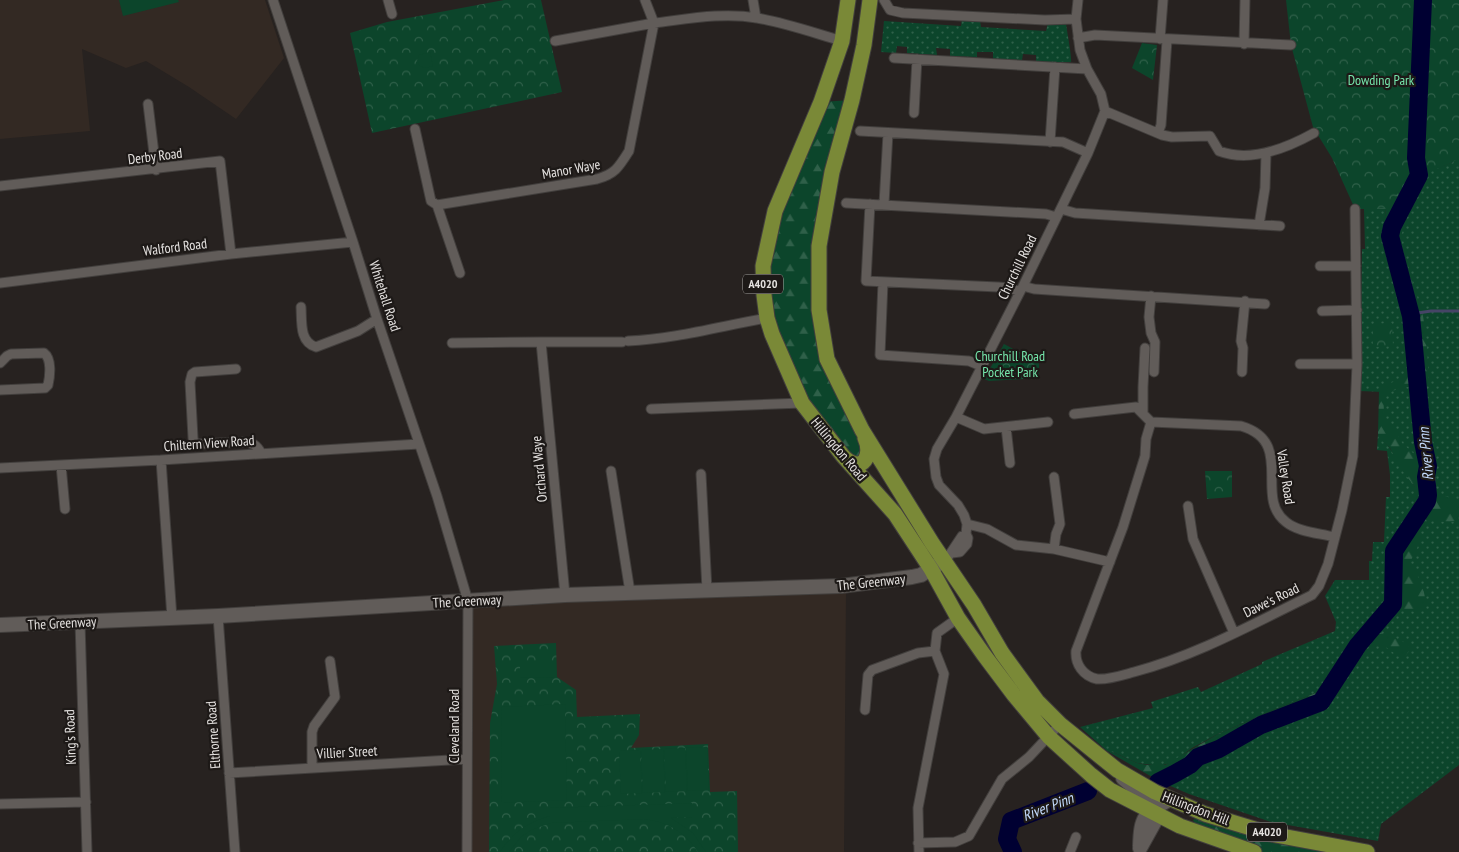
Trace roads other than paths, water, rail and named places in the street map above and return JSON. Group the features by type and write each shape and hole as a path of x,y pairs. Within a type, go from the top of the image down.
{"main road":[{"name":"Hillingdon Road","path":"848,0 842,42 821,102 775,211 763,266 767,318 772,334 802,403 842,456 894,514 931,569 958,618 993,668 1049,737 1110,790 1150,812"},
{"name":"Hillingdon Road","path":"870,0 864,45 852,100 832,172 819,246 819,310 827,359 862,430 948,557 1002,653 1037,701 1060,724 1117,770"},
{"name":"A4020","path":"842,456 854,464 860,464 865,461 869,450 862,430"},
{"name":"Hillingdon Hill","path":"1117,770 1170,799 1205,814 1271,834 1367,852"},
{"name":"Hillingdon Hill","path":"1150,812 1180,826 1254,852"}],"street":[{"name":"Whitehall Road","path":"273,0 437,496 468,601"},
{"path":"388,0 392,14"},
{"path":"646,0 654,23"},
{"path":"752,0 756,18"},
{"path":"884,0 890,10 902,13 1045,20 1076,19"},
{"path":"1078,0 1076,19 1082,55 1087,69 1101,94 1105,111 1172,137 1210,136 1219,151 1223,152 1266,154 1292,145 1314,133"},
{"path":"1158,133 1161,125 1164,39 1163,0"},
{"path":"1244,44 1245,0"},
{"path":"555,41 654,23 711,16 756,18 784,24 842,42"},
{"name":"Manor Waye","path":"437,205 588,181 610,175 620,166 629,151 654,23"},
{"path":"1078,38 1095,35 1291,45"},
{"path":"894,58 1087,69"},
{"path":"914,113 917,59"},
{"path":"1050,142 1055,67"},
{"path":"148,104 156,170"},
{"name":"Churchill Road","path":"968,524 962,510 939,485 934,459 937,449 956,417 1022,289 1088,153 1105,111"},
{"path":"416,129 431,201 437,205 460,273"},
{"path":"860,131 1063,142 1088,153"},
{"path":"884,204 888,133"},
{"path":"1259,225 1265,188 1266,154"},
{"name":"Derby Road","path":"0,186 156,170 220,161 231,254"},
{"path":"846,203 1046,214 1056,217"},
{"path":"870,204 866,281 1245,301 1265,304"},
{"path":"1061,208 1075,213 1280,226"},
{"name":"Dawe's Road","path":"1110,562 1077,646 1076,656 1078,664 1086,674 1096,678 1120,676 1189,655 1312,595 1319,586 1328,564 1353,456 1357,364 1355,209"},
{"name":"Walford Road","path":"0,283 231,254 353,242"},
{"path":"1320,266 1356,266"},
{"path":"883,282 880,355 969,362 981,366"},
{"path":"1151,296 1149,325 1155,342 1154,372"},
{"path":"1242,372 1244,348 1241,341 1245,301"},
{"path":"301,306 304,336 308,343 316,347 358,331 377,319"},
{"path":"1322,311 1357,310"},
{"path":"452,343 625,342 649,340 767,318"},
{"name":"Orchard Waye","path":"541,342 565,595"},
{"path":"1143,414 1142,387 1145,348"},
{"path":"0,363 9,354 45,353 49,359 49,380 45,388 0,390"},
{"path":"1300,364 1357,364"},
{"path":"236,369 195,372 192,374 190,382 194,442 198,444 252,443 258,447 261,453"},
{"path":"651,409 802,403"},
{"path":"948,557 962,536 966,534 968,524 987,528 1016,545 1054,549 1110,562 1145,456 1146,439 1151,422 1136,406 1074,414"},
{"path":"956,417 984,429 1048,422"},
{"name":"Valley Road","path":"1151,422 1240,426 1257,433 1265,440 1270,455 1273,501 1279,516 1292,526 1334,537"},
{"path":"1006,427 1010,463"},
{"name":"Chiltern View Road","path":"0,468 420,444"},
{"path":"161,460 172,618"},
{"path":"62,465 65,509"},
{"path":"612,471 630,592"},
{"path":"701,474 706,590"},
{"path":"1054,477 1060,524 1056,534 1054,549"},
{"path":"1188,506 1193,539 1234,633"},
{"name":"The Greenway","path":"0,625 218,616 565,595 866,584 912,577 931,569 948,557"},
{"name":"Cleveland Road","path":"467,852 468,601"},
{"name":"Elthorne Road","path":"218,616 234,852"},
{"path":"958,618 937,633 935,650 944,674 918,808 918,847 954,842 969,836 1002,779 1029,757 1060,724"},
{"name":"King's Road","path":"80,622 87,852"},
{"path":"865,710 868,674 872,670 918,653 935,650"},
{"path":"312,768 312,732 314,726 335,697 330,661"},
{"name":"Villier Street","path":"229,772 467,759"},
{"path":"1117,770 1123,779 1148,799 1151,804 1150,812"},
{"path":"1141,850 1143,822 1155,807 1170,799"},
{"path":"0,804 86,802"},
{"path":"1070,852 1076,837"}],"waterway":[{"name":"River Pinn","path":"1158,782 1190,765 1198,757 1219,749 1261,725 1321,702 1358,645 1393,604 1394,551 1427,501 1428,495 1426,477 1428,466 1423,442 1411,316 1390,236 1392,227 1419,175 1416,158 1423,0"},
{"path":"1411,314 1431,311 1459,311"},
{"name":"River Pinn","path":"1013,852 1007,839 1011,821 1088,791"}],"park label":[{"name":"Dowding Park","path":"1381,80"},
{"name":"Churchill Road Pocket Park","path":"1010,364"}]}
